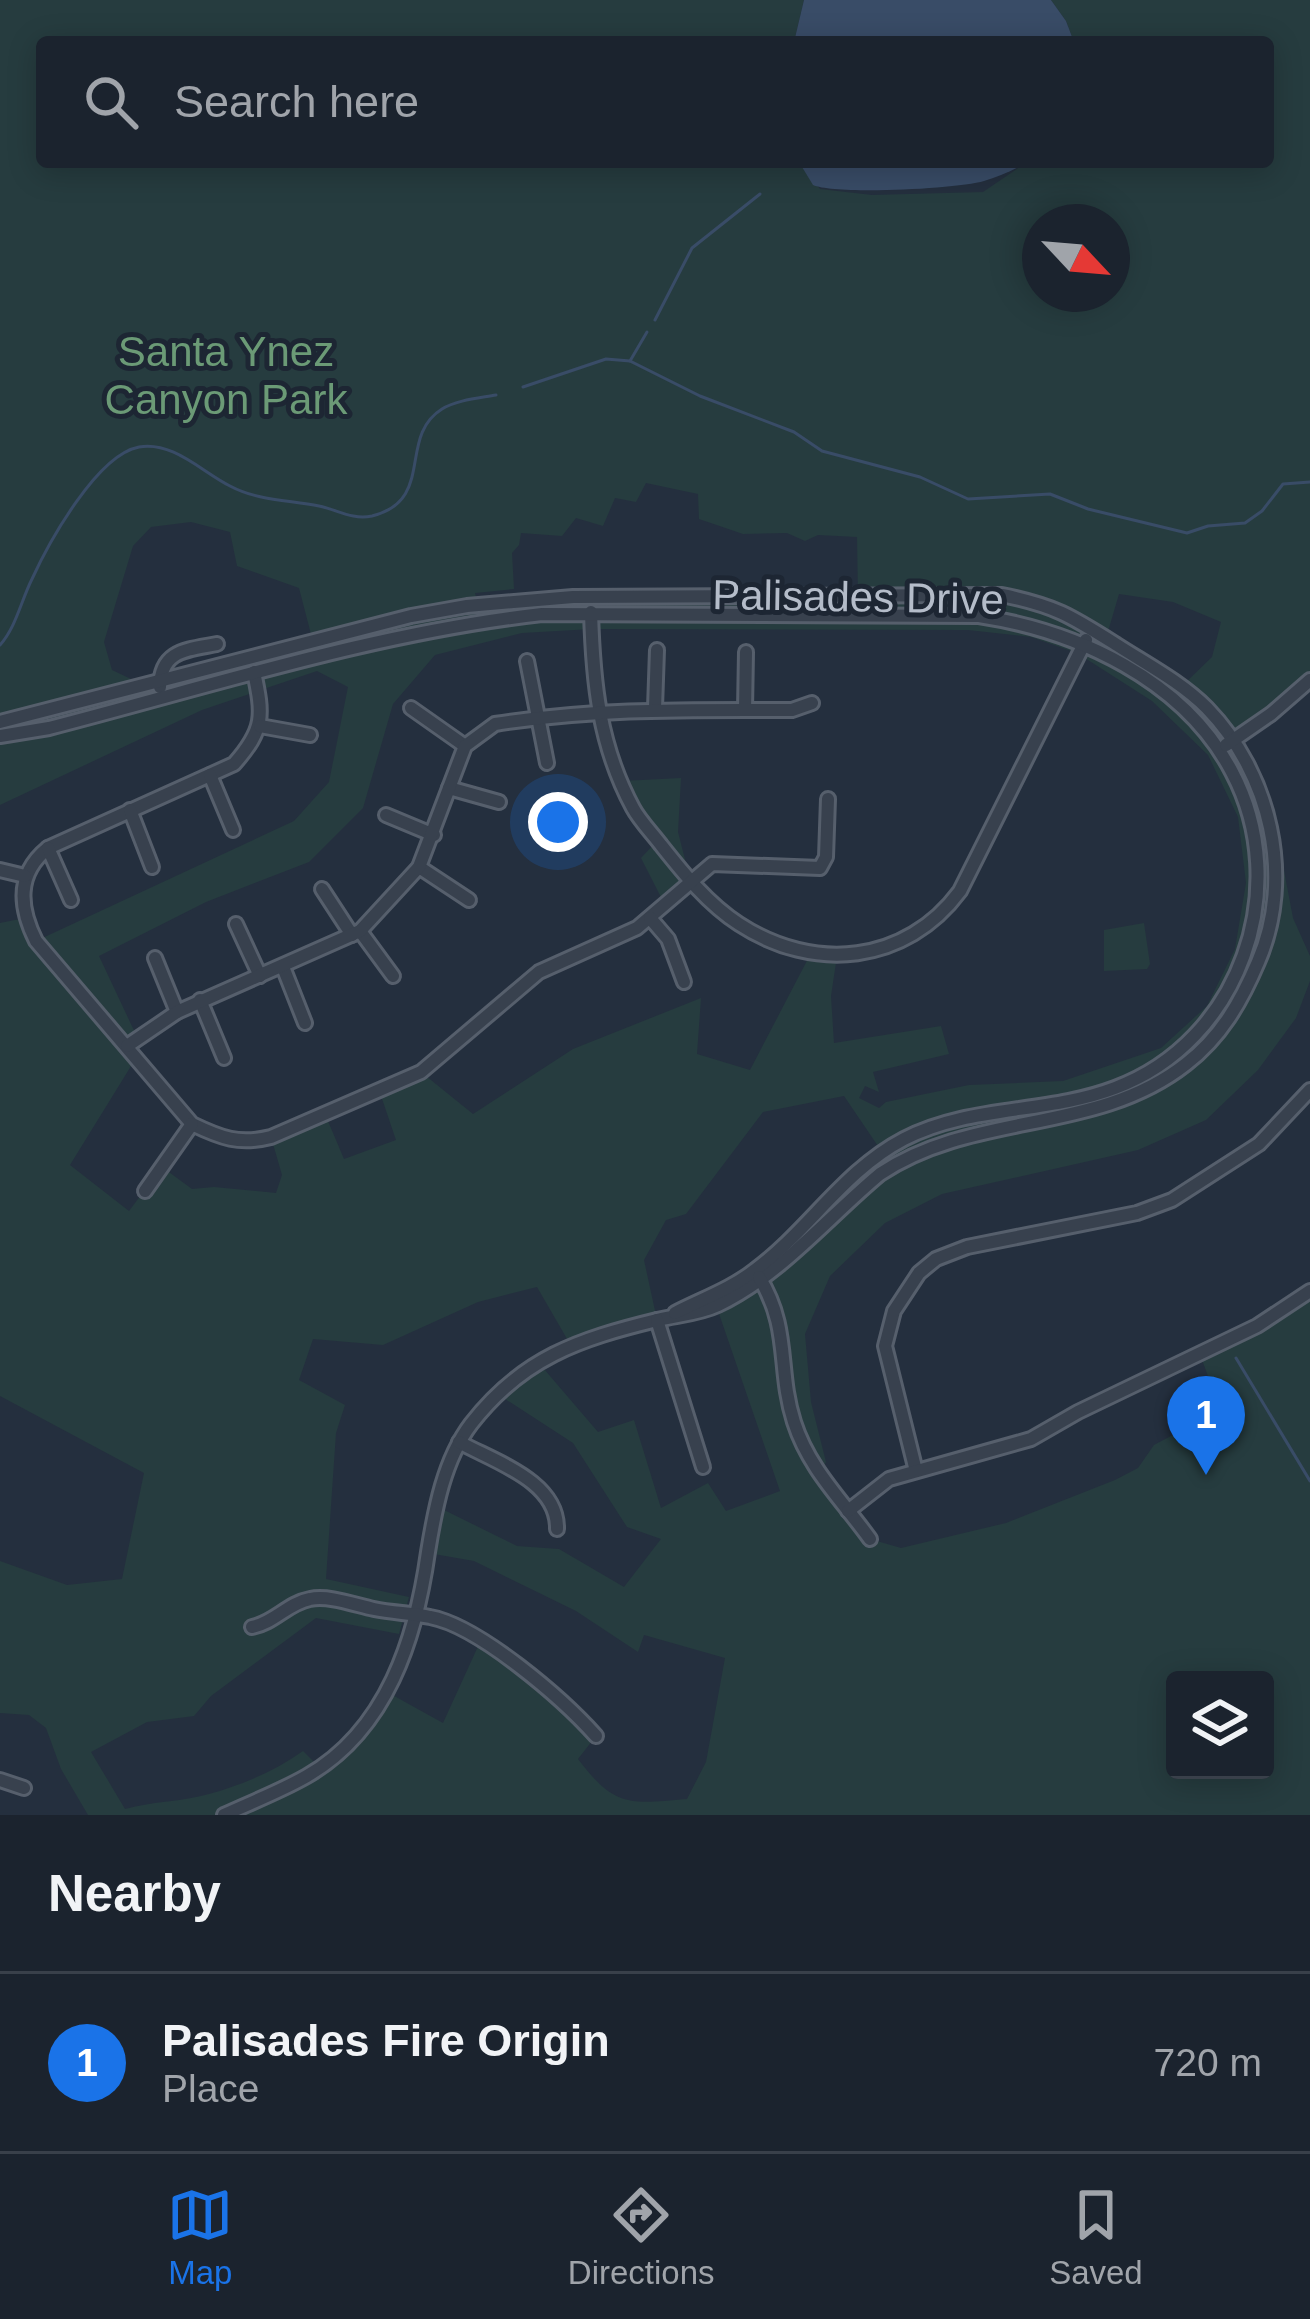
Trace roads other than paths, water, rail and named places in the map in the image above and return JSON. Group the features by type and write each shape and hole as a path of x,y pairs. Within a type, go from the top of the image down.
{"street":[{"name":"Palisades Drive","path":"0,722 411,616 471,605 592,597 1002,595 1053,606 1203,704 1226,744 1253,830 1258,908 1235,978 1195,1033 1165,1060 1114,1089 953,1121 908,1137 866,1163 758,1275 715,1306 571,1344 538,1362 489,1404 459,1442 431,1526 418,1616 402,1665 387,1692 338,1752 309,1775 224,1815"},
{"path":"592,597 597,712 634,810 691,883 739,924 811,953 868,952 902,942 940,918 960,891 1092,628"},
{"path":"471,605 473,622"},
{"name":"Palisades Drive","path":"0,736 49,728 392,638 473,622 542,614 979,616 1015,621 1083,645 1126,667 1226,744"},
{"path":"162,698 159,683 166,659 174,652 217,644"},
{"path":"656,708 657,650"},
{"path":"745,710 746,652"},
{"path":"251,659 262,708 260,726 253,744 234,764 48,848 25,876 25,918 36,941 192,1124 223,1139 246,1143 289,1129 422,1072 539,972 637,928 712,864 820,868 826,857 828,800"},
{"path":"526,661 547,764"},
{"path":"1226,744 1307,690"},
{"path":"127,1046 200,1000 356,933 418,867 465,746 495,724 656,708 792,710 812,703"},
{"path":"411,707 465,746"},
{"path":"260,726 310,735"},
{"path":"210,775 233,830"},
{"path":"449,788 499,802"},
{"path":"130,810 152,867"},
{"path":"386,815 434,835"},
{"path":"48,848 70,900"},
{"path":"418,867 469,900"},
{"path":"0,870 25,876"},
{"path":"322,889 393,976"},
{"path":"650,918 668,939 684,982"},
{"path":"236,924 260,976"},
{"path":"154,958 176,1012"},
{"path":"283,968 305,1023"},
{"path":"200,1000 224,1058"},
{"path":"916,1471 885,1346 894,1311 919,1274 936,1259 967,1247 1137,1213 1172,1200 1259,1144 1310,1090"},
{"path":"145,1191 192,1124"},
{"path":"758,1275 782,1329 795,1425 818,1475 870,1540"},
{"path":"848,1511 875,1486 1031,1439 1257,1326 1310,1291"},
{"path":"660,1319 703,1467"},
{"path":"459,1442 535,1484 555,1506 557,1529"},
{"path":"252,1627 268,1624 298,1603 316,1598 418,1616 463,1630 564,1700 596,1736"},
{"path":"0,1780 24,1788"}],"water":[{"path":"804,0 1051,0 1072,36 795,36"},
{"path":"803,168 1015,168 984,181 924,188 813,185"}],"waterway":[{"path":"655,320 692,248 760,194"},
{"path":"630,361 647,332"},
{"path":"523,387 606,359 630,361 700,396 794,432 822,451 920,477 968,499 1050,494 1088,509 1187,533 1245,523 1262,511 1283,484 1310,482"},
{"path":"0,645 62,523 91,483 123,453 139,447 164,449 252,495 351,516 372,516 392,508 404,496 429,421 454,403 496,395"},
{"path":"1236,1358 1310,1481"}],"place":[{"name":"Palisades Fire Origin","path":"1206,1475"}],"park label":[{"name":"Santa Ynez Canyon Park","path":"226,375"}]}
